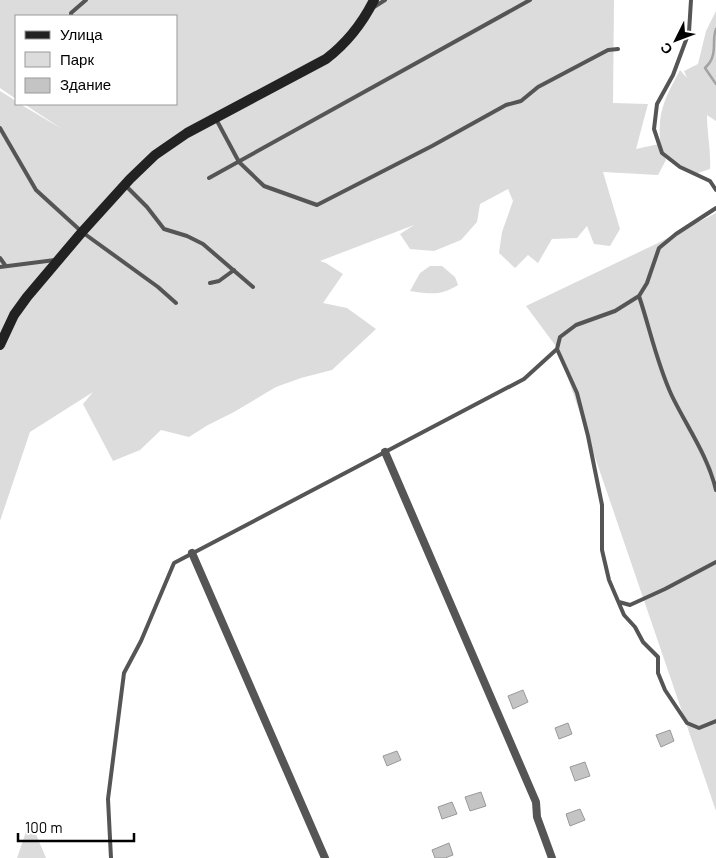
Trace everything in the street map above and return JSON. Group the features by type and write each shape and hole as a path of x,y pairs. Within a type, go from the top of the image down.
{"street":[{"path":"0,345 18,310 59,259 125,185 164,148 326,58 339,49 352,34 362,22 371,5"},
{"path":"385,452 536,802 537,817 552,858"},
{"path":"192,553 325,858"}],"lane":[{"path":"71,15 86,0"},
{"path":"371,5 385,0"},
{"path":"209,178 530,0"},
{"path":"691,0 689,32 673,75 657,104 654,129 662,153 680,167 710,181 716,190"},
{"path":"216,118 239,162 264,186 317,205 432,146 506,105 521,101 538,86 608,50 618,49"},
{"path":"0,128 36,190 82,232 158,287 176,303"},
{"path":"125,185 147,207 164,229 187,236 203,244 253,287"},
{"path":"716,208 676,234 659,248 647,283 639,296 615,311 576,325 560,337 558,349 577,394 588,436 602,505 602,550 609,580 624,615 635,627 643,642 658,658 658,673 664,690 687,723 699,728 716,721"},
{"path":"0,258 2,266 59,259"},
{"path":"210,283 219,281 234,270"},
{"path":"639,296 661,370 712,472 716,490"},
{"path":"111,858 108,799 124,674 141,641 174,563 524,379 558,349"},
{"path":"619,602 630,604 665,589 716,562"}],"green space":[{"path":"0,0 614,0 613,103 648,104 636,149 659,144 661,147 660,125 666,98 680,70 687,78 684,71 698,64 706,31 716,11 716,121 707,115 710,169 695,174 664,154 666,160 658,175 603,172 620,229 610,246 594,244 587,226 577,238 552,239 538,263 528,255 515,268 499,253 502,232 513,201 508,189 480,204 477,222 461,240 434,251 410,249 400,234 414,225 320,261 343,274 323,303 347,308 376,329 332,370 276,387 189,437 161,430 140,450 113,461 83,404 93,392 30,432 0,521 0,91 15,100 15,105 22,105 62,129 26,105 178,105 178,15 15,15 15,98 0,88"},
{"path":"716,213 716,811 558,349 526,306"},
{"path":"430,266 442,266 455,277 458,285 440,293 410,291 420,273"},
{"path":"30,820 46,858 17,858"}],"building":[{"path":"523,690 528,702 513,709 508,696"},
{"path":"568,723 572,734 559,739 555,728"},
{"path":"670,730 674,741 661,747 656,735"},
{"path":"397,751 401,760 387,766 383,756"},
{"path":"585,762 590,776 575,781 570,767"},
{"path":"481,792 486,806 470,811 465,797"},
{"path":"452,802 457,814 442,819 438,807"},
{"path":"580,809 585,820 570,826 566,814"},
{"path":"449,843 453,855 445,858 435,858 432,850"}],"waterway":[{"path":"716,29 713,54 705,68 716,84"}]}
